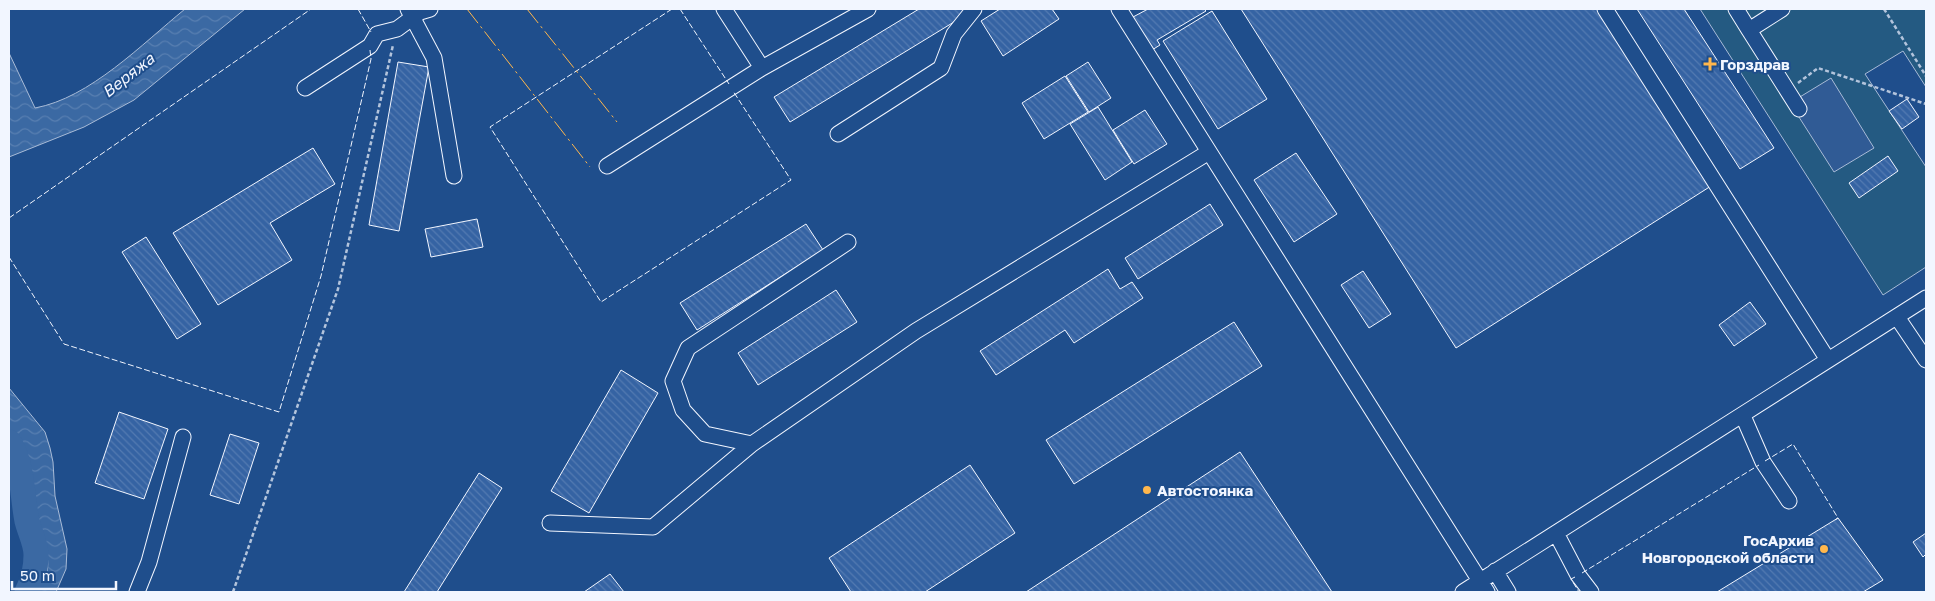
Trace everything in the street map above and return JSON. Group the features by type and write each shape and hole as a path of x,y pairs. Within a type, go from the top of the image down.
{"street":[{"path":"305,88 370,46 377,34 397,29 410,13 430,9"},
{"path":"724,9 762,68"},
{"path":"607,166 762,68 868,9"},
{"path":"838,134 941,68 954,34 974,9"},
{"path":"1119,9 1483,587"},
{"path":"1605,9 1828,360"},
{"path":"1736,9 1799,108"},
{"path":"1749,30 1782,9"},
{"path":"410,13 434,58 454,176"},
{"path":"550,523 653,527 752,444 916,331 1209,152"},
{"path":"752,444 705,434 682,410 673,381 680,364 688,348 848,242"},
{"path":"1463,592 1483,587 1495,571 1743,416 1926,298"},
{"path":"1897,317 1926,360"},
{"path":"1743,416 1763,462 1789,501"},
{"path":"137,592 149,562 183,437"},
{"path":"1556,533 1578,575 1591,592"},
{"path":"1495,571 1508,592"}],"path":[{"path":"1884,9 1926,76"},
{"path":"233,592 338,289 397,29"},
{"path":"1788,90 1818,68 1926,104"}],"shaded area":[{"path":"1700,9 1925,9 1926,87 1903,51 1865,74 1926,167 1926,267 1883,295"},
{"path":"1831,78 1874,148 1834,172 1790,103"}],"water":[{"path":"185,9 245,9 134,100 84,127 9,157 9,53 35,108 76,93 95,82"},
{"path":"9,388 45,432 50,448 53,462 55,496 67,549 66,569 56,592 37,592 47,574 48,564 45,546 35,515 33,490 25,468 9,475"}],"building":[{"path":"919,9 971,9 972,11 790,122 774,97"},
{"path":"1000,9 1052,9 1059,19 1003,56 981,21"},
{"path":"1148,9 1204,9 1206,11 1157,40 1160,45 1152,50 1133,17"},
{"path":"1241,9 1598,9 1711,186 1456,348"},
{"path":"1637,9 1684,9 1774,148 1740,169"},
{"path":"1212,11 1267,99 1218,129 1163,41"},
{"path":"398,62 429,67 399,231 369,225"},
{"path":"1088,62 1111,98 1089,112 1066,76"},
{"path":"1065,76 1088,112 1044,139 1022,103"},
{"path":"1907,99 1919,117 1902,129 1889,111"},
{"path":"1098,107 1132,162 1105,180 1070,124"},
{"path":"1145,110 1167,144 1134,164 1113,130"},
{"path":"313,148 335,184 270,223 292,260 218,305 173,233"},
{"path":"1296,153 1337,214 1294,242 1254,180"},
{"path":"1888,156 1898,171 1859,198 1849,183"},
{"path":"1210,204 1223,225 1138,279 1125,258"},
{"path":"477,219 483,247 431,257 425,229"},
{"path":"806,224 823,250 697,330 680,303"},
{"path":"146,237 201,324 177,339 122,252"},
{"path":"1108,269 1120,289 1132,282 1143,298 1074,343 1065,330 996,375 980,351"},
{"path":"1363,271 1391,314 1369,328 1341,285"},
{"path":"836,290 857,322 758,385 738,353"},
{"path":"1750,302 1766,324 1734,346 1719,325"},
{"path":"1234,322 1262,366 1074,484 1046,440"},
{"path":"621,370 658,393 589,513 551,491"},
{"path":"119,412 168,429 144,499 95,483"},
{"path":"230,434 259,443 239,504 210,495"},
{"path":"1240,452 1332,592 1026,592"},
{"path":"970,465 1015,533 925,592 851,592 829,558"},
{"path":"479,473 502,488 437,592 404,592"},
{"name":"ГосАрхив Новгородской области","path":"1838,518 1883,580 1863,592 1717,592"},
{"path":"1926,533 1926,554 1923,557 1913,542"},
{"path":"610,574 624,592 584,592"}],"waterway":[{"name":"Веряжа","path":"9,442 20,470 27,521 36,551 34,574 27,592"}],"fence":[{"path":"9,218 311,9"},
{"path":"358,9 371,32"},
{"path":"672,9 490,127 601,302 791,180 733,91"},
{"path":"680,9 729,84"},
{"path":"9,257 64,344 279,412 321,276 371,59 370,50"},
{"path":"1765,461 1793,444 1838,518 1835,520"},
{"path":"1582,573 1759,465"},
{"path":"1575,577 1571,579 1579,592"}],"power":[{"path":"467,9 590,167"},
{"path":"527,9 617,122"}],"place":[{"name":"Горздрав","path":"1710,64"},
{"name":"Автостоянка","path":"1147,490"},
{"name":"ГосАрхив Новгородской области","path":"1824,549"}]}
